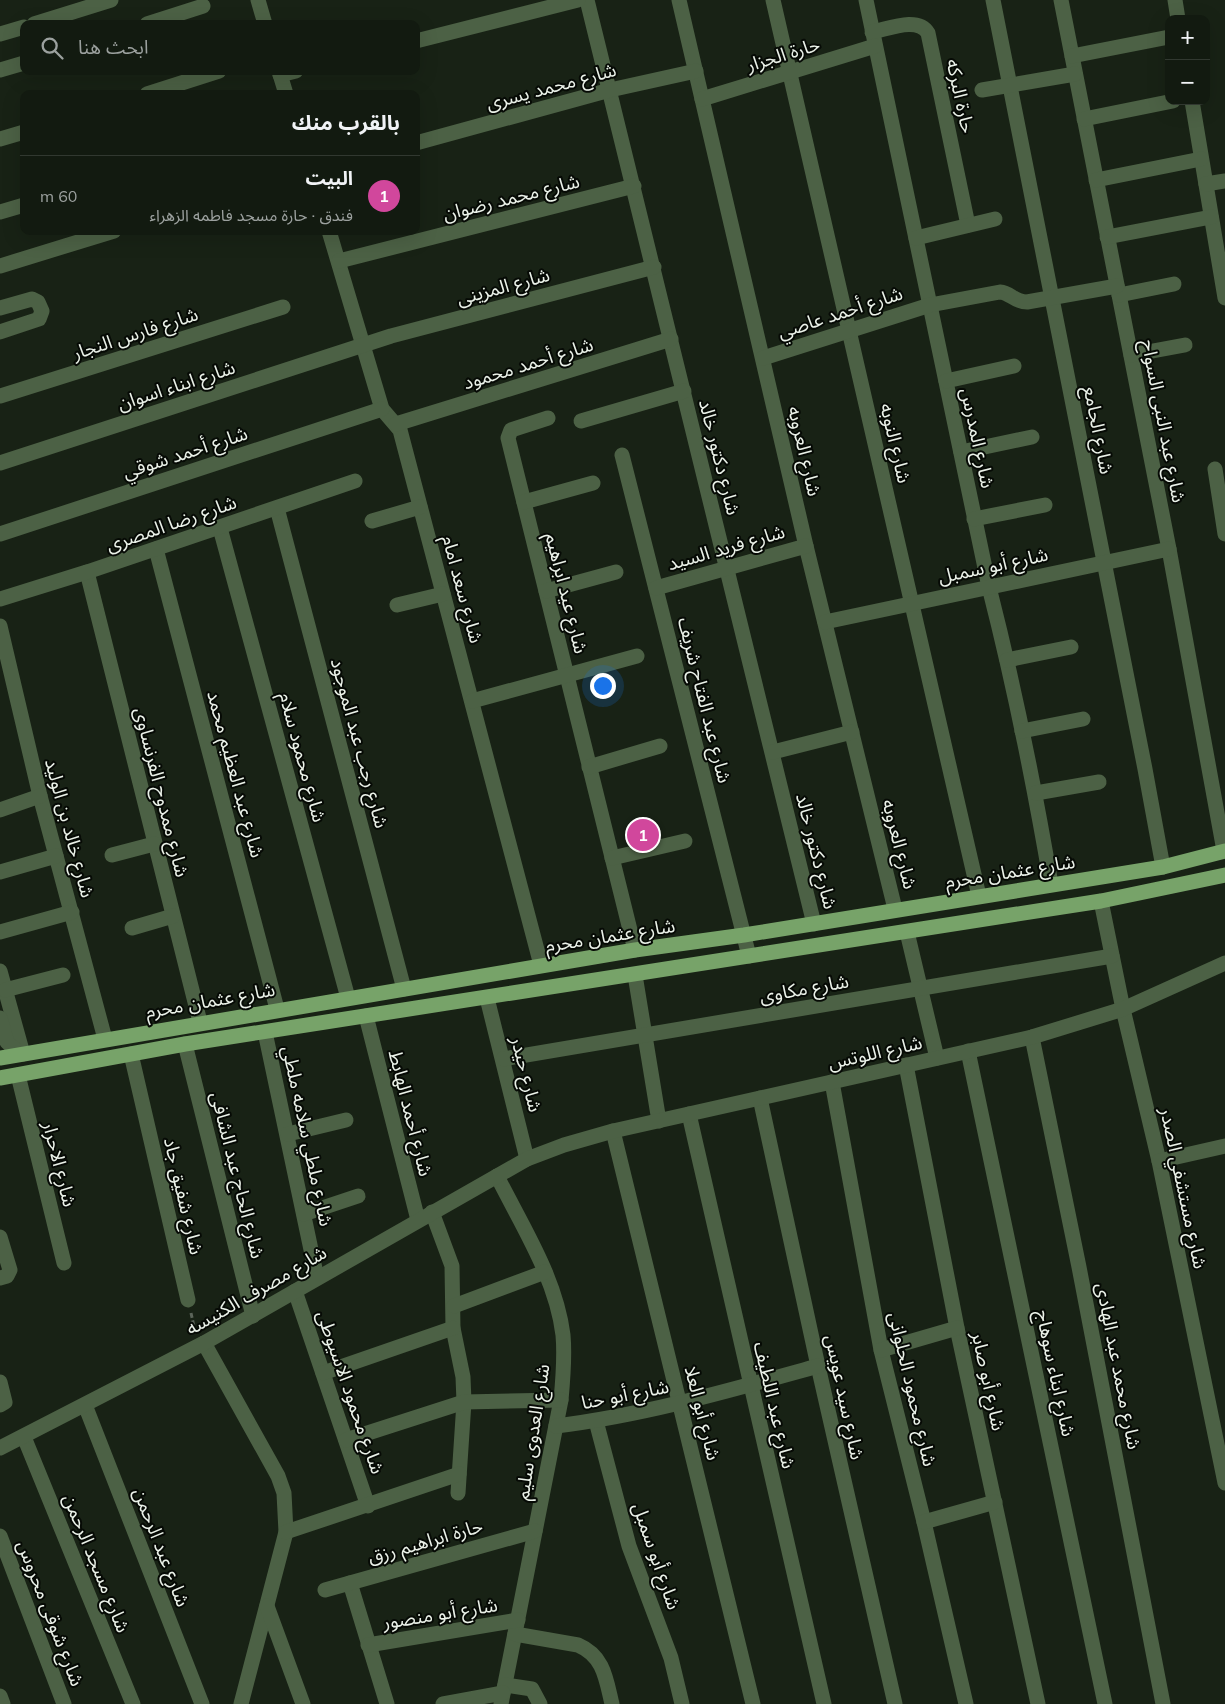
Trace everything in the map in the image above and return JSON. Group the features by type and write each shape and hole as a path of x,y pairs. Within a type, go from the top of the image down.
{"main road":[{"name":"شارع عثمان محرم","path":"0,1058 200,1022 541,965 635,950 744,936 895,909 1163,868 1225,851"},
{"path":"0,1078 185,1044 1101,901 1225,875"}],"street":[{"path":"47,20 111,0"},
{"path":"258,0 264,20"},
{"path":"420,40 578,0"},
{"name":"شارع دكتور خالد","path":"587,0 672,339 726,568 814,924"},
{"name":"شارع العروبه","path":"679,0 806,546 895,909"},
{"name":"شارع النوبه","path":"773,0 979,896"},
{"name":"شارع المدرس","path":"866,0 974,519 1036,793 1051,884"},
{"name":"شارع الجامع","path":"993,0 1163,868"},
{"name":"شارع عبد النبى السواح","path":"1061,0 1169,549 1225,851"},
{"path":"1175,0 1177,15"},
{"path":"159,20 203,6"},
{"name":"حارة البركه","path":"874,39 916,24 925,28 928,33 968,225"},
{"path":"0,34 20,28"},
{"path":"1072,56 1165,38"},
{"name":"حارة الجزار","path":"702,99 790,72 874,39"},
{"path":"0,70 20,63"},
{"name":"شارع محمد يسرى","path":"420,142 610,90 696,71"},
{"path":"982,90 1076,74"},
{"path":"159,90 206,75"},
{"path":"281,75 285,90"},
{"path":"1084,118 1165,103"},
{"path":"1193,105 1225,298"},
{"path":"0,139 20,133"},
{"path":"1096,180 1202,159"},
{"path":"1206,184 1225,181"},
{"name":"شارع محمد رضوان","path":"339,261 634,186"},
{"path":"0,212 20,206"},
{"path":"1107,237 1211,217"},
{"path":"916,238 995,218"},
{"path":"0,266 101,235"},
{"name":"شارع سعد امام","path":"330,235 382,408 389,419 400,430 541,965"},
{"name":"شارع المزينى","path":"364,345 391,336 654,267"},
{"name":"شارع أحمد عاصي","path":"763,358 930,305 1000,292 1006,292 1015,300 1021,302 1174,284"},
{"path":"0,308 32,299 38,302 42,311 39,319 0,332"},
{"name":"شارع فارس النجار","path":"0,396 283,307"},
{"name":"شارع أحمد محمود","path":"396,424 672,339"},
{"path":"1131,355 1185,344"},
{"name":"شارع ابناء اسوان","path":"0,462 364,345"},
{"path":"946,381 1014,366"},
{"path":"581,421 684,392"},
{"name":"شارع أحمد شوقي","path":"0,534 382,408"},
{"name":"شارع عيد ابراهيم","path":"548,418 515,428 509,433 524,502 635,950"},
{"path":"961,452 1032,437"},
{"name":"شارع عبد الفتاح شريف","path":"622,455 749,956"},
{"path":"1215,469 1225,534"},
{"name":"شارع رضا المصرى","path":"0,599 220,528 355,481"},
{"path":"524,502 593,482"},
{"path":"974,519 1045,505"},
{"path":"372,521 420,507"},
{"name":"شارع رجب عبد الموجود","path":"277,508 404,989"},
{"name":"شارع محمود سلام","path":"220,528 348,998"},
{"name":"شارع فريد السيد","path":"656,588 806,546"},
{"name":"شارع عبد العظيم محمد","path":"156,549 277,1009"},
{"name":"شارع أبو سمبل","path":"825,622 912,602 1169,549"},
{"name":"شارع ممدوح الفرنساوى","path":"87,572 200,1022"},
{"path":"546,591 616,572"},
{"path":"397,605 443,594"},
{"name":"شارع خالد بن الوليد","path":"0,626 40,796 106,1039"},
{"path":"1007,660 1072,647"},
{"path":"472,701 637,656"},
{"path":"1022,731 1083,718"},
{"path":"773,752 852,732"},
{"path":"589,767 660,746"},
{"path":"1036,793 1099,782"},
{"path":"0,810 40,796"},
{"path":"612,858 685,841"},
{"path":"112,855 154,844"},
{"path":"0,872 56,856"},
{"name":"شارع مستشفي الصدر","path":"1101,901 1224,1466 1225,1483"},
{"path":"0,932 72,912"},
{"path":"132,928 173,916"},
{"path":"906,932 937,1058"},
{"name":"شارع مكاوى","path":"503,1059 1112,956"},
{"name":"شارع اللوتس","path":"527,1159 564,1145 613,1131 1032,1036 1123,1009 1225,963"},
{"path":"0,971 21,1054"},
{"path":"5,990 63,975"},
{"path":"635,975 659,1121"},
{"name":"شارع حيدر","path":"487,998 527,1159"},
{"name":"شارع أحمد الهابط","path":"366,1016 418,1220"},
{"path":"0,1018 7,1042 21,1054"},
{"name":"شارع ملطي سلامه ملطي","path":"265,1032 317,1278"},
{"name":"شارع محمد عبد الهادى","path":"1032,1036 1163,1704"},
{"name":"شارع الحاج عبد الشافى","path":"185,1044 252,1316"},
{"name":"شارع ابناء سوهاج","path":"968,1051 1105,1704"},
{"name":"شارع شفيق جاد","path":"131,1054 188,1300"},
{"name":"شارع أبو صابر","path":"906,1065 957,1328 1038,1704"},
{"name":"شارع الاحرار","path":"18,1074 64,1263"},
{"name":"شارع محمود الحلوانى","path":"832,1082 881,1350 924,1522 966,1704"},
{"name":"شارع سيد عويس","path":"760,1098 818,1366 895,1704"},
{"name":"شارع عبد اللطيف","path":"689,1114 824,1704"},
{"path":"288,1134 346,1120"},
{"name":"شارع أبو العلا","path":"613,1131 752,1704"},
{"path":"1159,1161 1225,1146"},
{"name":"شارع مصرف الكنيسه","path":"0,1448 201,1345 527,1159"},
{"name":"شارع العدوى سليم","path":"497,1176 545,1272 556,1302 562,1335 564,1368 561,1400 503,1694"},
{"path":"304,1214 358,1196"},
{"path":"432,1212 452,1266 453,1328 463,1377 464,1402 458,1493"},
{"path":"0,1236 10,1270 7,1276 0,1278"},
{"path":"454,1306 545,1272"},
{"name":"شارع محمود الاسيوطى","path":"295,1291 368,1506"},
{"path":"323,1373 453,1328"},
{"path":"881,1350 957,1328"},
{"path":"201,1345 278,1476 284,1493 286,1532 241,1704"},
{"name":"شارع أبو حنا","path":"556,1426 596,1421 680,1404 818,1366"},
{"path":"0,1382 5,1402 0,1405"},
{"path":"346,1440 464,1402 561,1400"},
{"name":"شارع عبد الرحمن","path":"85,1405 202,1704"},
{"name":"شارع أبو سمبل","path":"596,1421 630,1546 671,1658 682,1704"},
{"name":"شارع مسجد الرحمن","path":"24,1437 133,1704"},
{"path":"286,1532 459,1474"},
{"path":"924,1522 995,1502"},
{"name":"حارة ابراهيم رزق","path":"326,1590 536,1531"},
{"name":"شارع شوقى محروس","path":"0,1536 64,1704"},
{"path":"350,1583 387,1704"},
{"path":"267,1606 303,1704"},
{"name":"شارع أبو منصور","path":"368,1645 517,1627 587,1649 601,1663 612,1704"},
{"path":"443,1704 532,1689 540,1704"},
{"path":"0,1696 3,1704"}],"path":[{"path":"188,1300 201,1345"}],"place":[{"name":"البيت","path":"643,835"}]}
